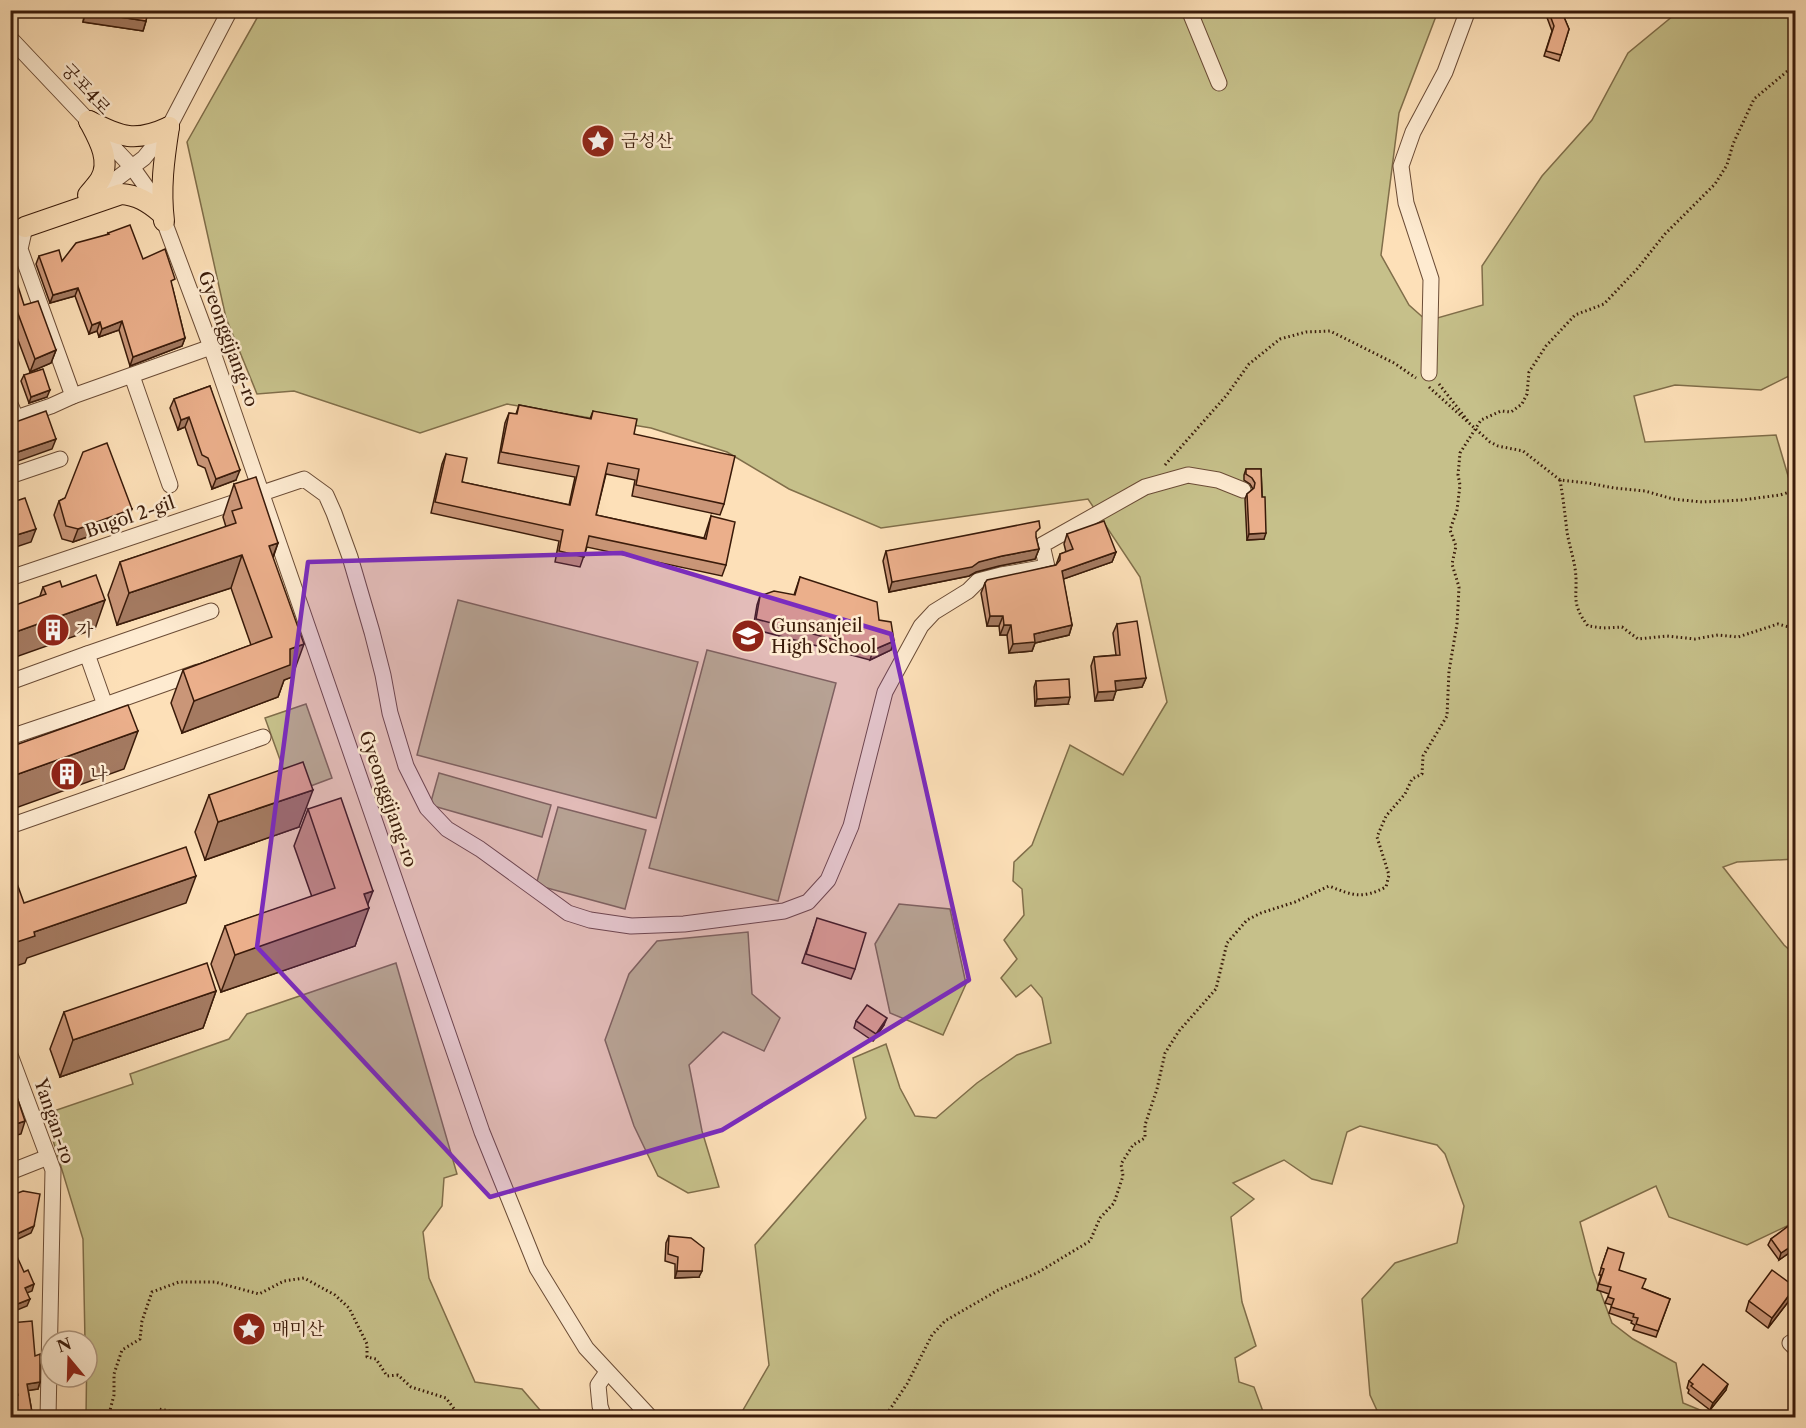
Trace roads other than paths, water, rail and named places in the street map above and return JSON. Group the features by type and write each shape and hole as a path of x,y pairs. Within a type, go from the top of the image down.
{"main road":[{"path":"89,121 118,135 151,135 169,127"},
{"path":"88,195 101,178 105,161 100,143 89,121"},
{"path":"162,217 162,188 169,127"},
{"path":"18,231 121,194 147,201 162,217"}],"street":[{"path":"73,396 20,249 18,231 111,183 144,158 169,127 230,10"},
{"path":"1189,10 1219,83"},
{"path":"1426,380 1431,279 1406,203 1401,166 1413,132 1445,72 1468,10"},
{"name":"궁포4로","path":"10,38 132,167"},
{"name":"Gyeonggijang-ro","path":"132,167 152,195 162,217 211,347 482,1132 537,1268 586,1348 651,1418"},
{"path":"10,404 16,418 211,347"},
{"path":"132,376 170,485"},
{"path":"10,476 60,459"},
{"name":"Bugol 2-gil","path":"10,578 261,492 304,480 326,495 350,557 372,632 390,713 406,766 427,807 447,829 489,855 568,913 590,920 631,926 684,924 784,911 808,902 828,880 851,826 885,692 921,626 934,612 969,591 978,581 1047,567 1042,545 1145,487 1188,475 1218,480 1243,490"},
{"path":"10,682 211,611"},
{"path":"87,654 105,705"},
{"path":"10,737 213,666"},
{"path":"10,826 263,737"},
{"name":"Yangan-ro","path":"10,1054 52,1170 48,1418"},
{"path":"10,1172 48,1157"},
{"path":"1796,1340 1790,1343 1796,1349"},
{"path":"604,1418 598,1385 608,1372"}],"place":[{"name":"금성산","path":"598,141"},
{"name":"가","path":"53,630"},
{"name":"Gunsanjeil High School","path":"748,636"},
{"name":"나","path":"67,774"},
{"name":"매미산","path":"249,1329"}]}
